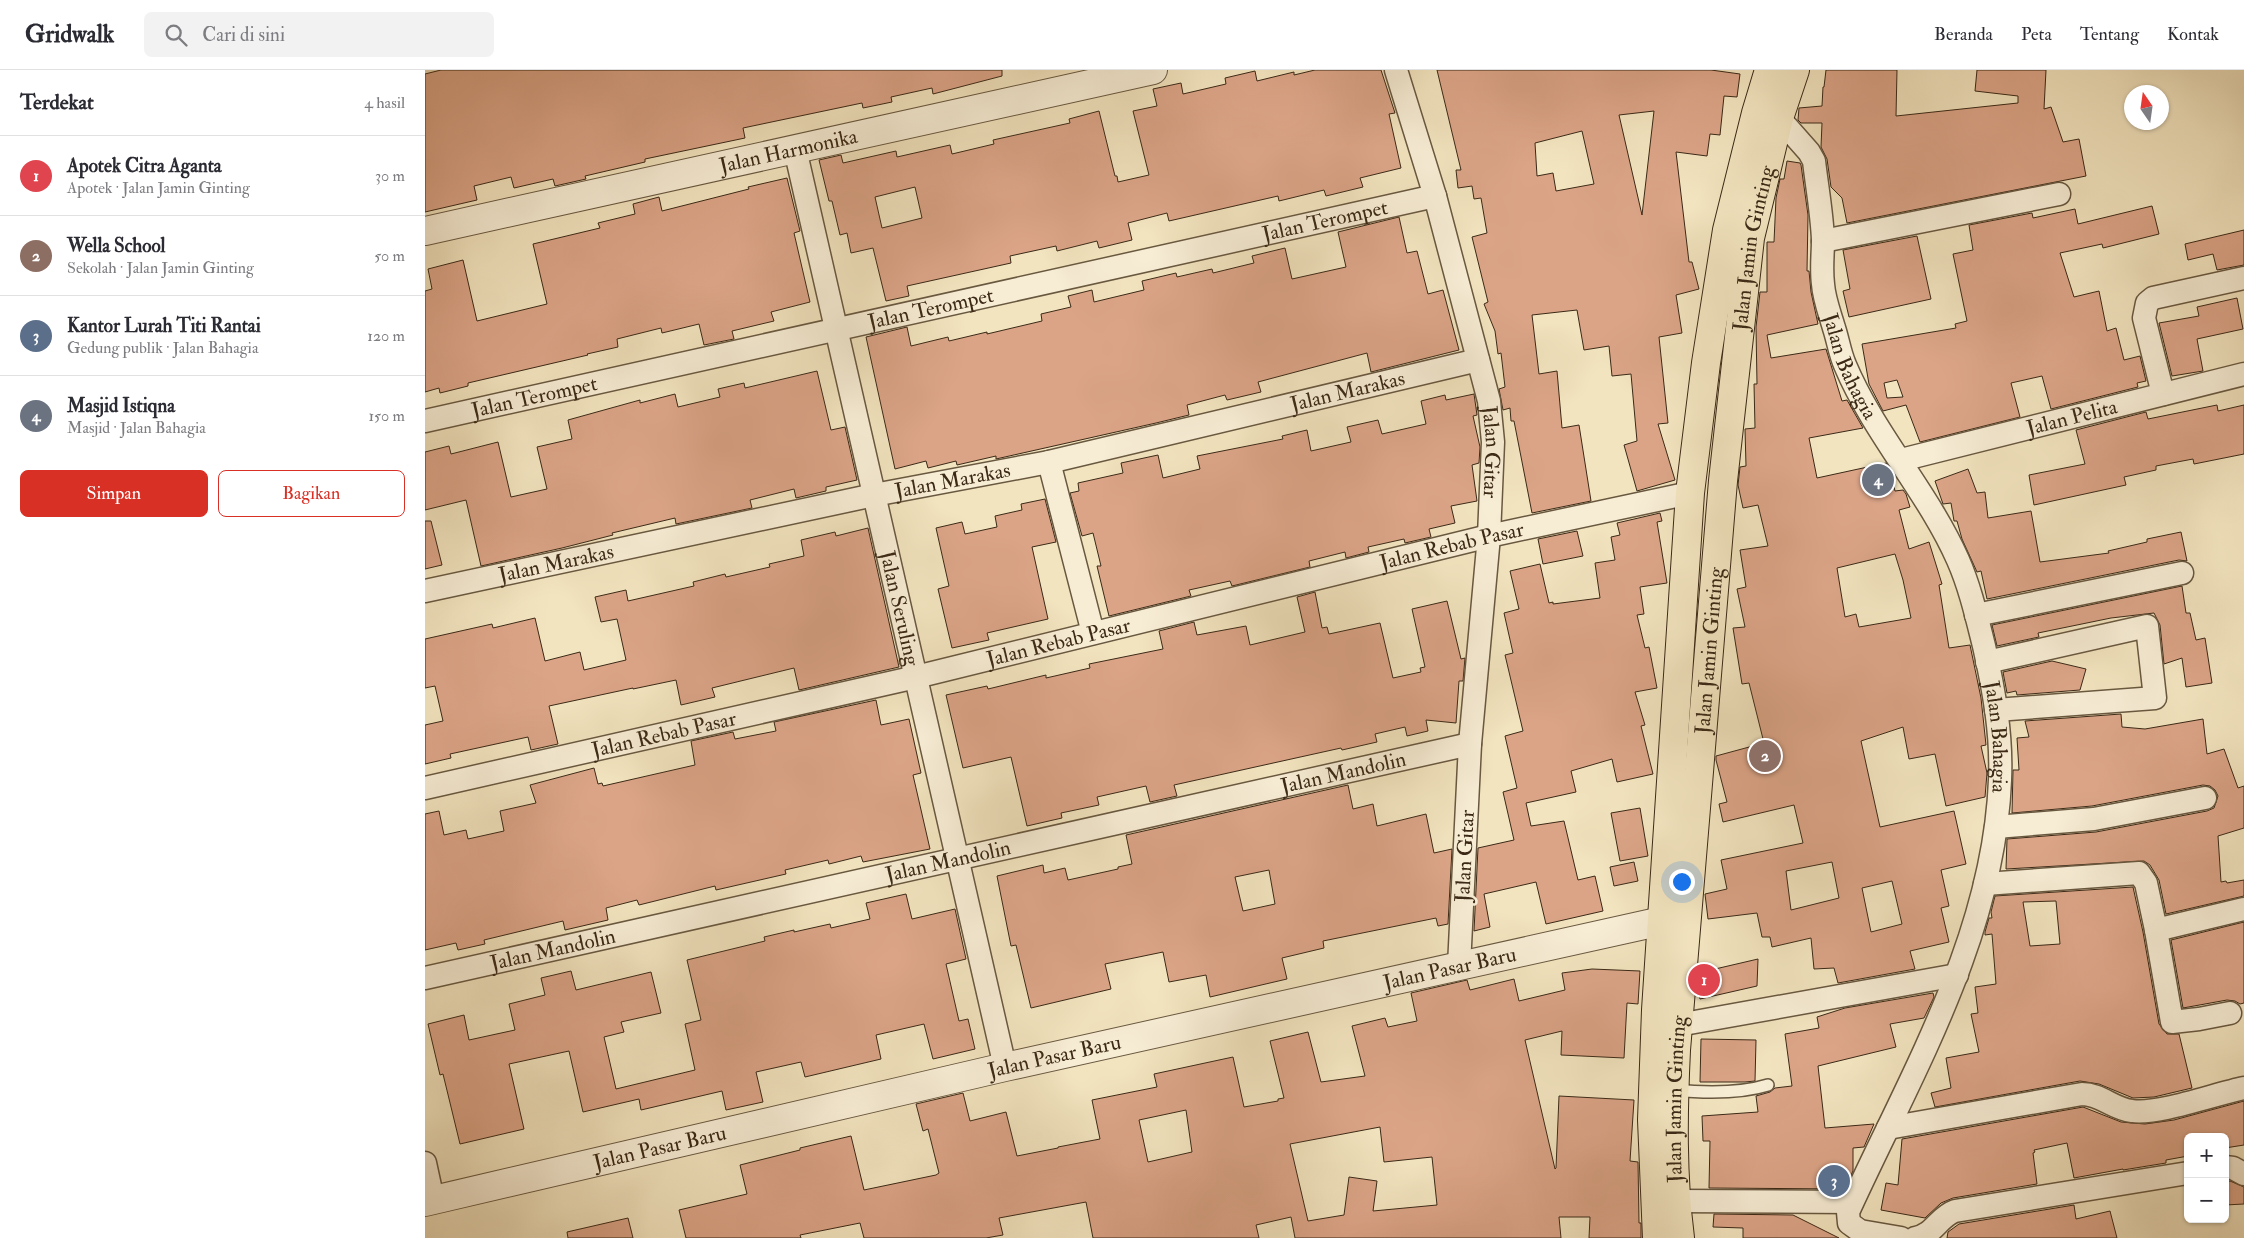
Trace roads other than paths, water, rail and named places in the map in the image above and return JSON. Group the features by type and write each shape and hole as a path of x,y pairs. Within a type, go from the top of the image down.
{"main road":[{"name":"Jalan Jamin Ginting","path":"1680,1238 1675,1202 1673,1117 1678,1024 1674,919 1690,493 1706,362 1727,230 1756,112 1769,70"},
{"name":"Jalan Jamin Ginting","path":"1657,1238 1652,1120 1655,1010 1674,919 1750,238 1779,118 1795,70"}],"street":[{"name":"Jalan Harmonika","path":"425,231 1153,70"},
{"name":"Jalan Gitar","path":"1396,70 1435,196 1489,401 1493,442 1489,536 1471,744 1459,966"},
{"name":"Jalan Bahagia","path":"1779,118 1809,152 1814,161 1823,241 1821,256 1823,287 1845,365 1870,412 1901,460 1958,561 1976,615 1996,710 2000,780 1996,827 1985,884 1957,975 1930,1041 1852,1202"},
{"name":"Jalan Seruling","path":"795,149 1005,1067"},
{"path":"1823,241 2059,194"},
{"name":"Jalan Terompet","path":"425,421 1435,196"},
{"path":"2163,394 2144,318 2147,303 2153,298 2244,278"},
{"name":"Jalan Marakas","path":"425,591 874,495 1049,462 1478,360"},
{"name":"Jalan Pelita","path":"1901,460 2244,374"},
{"path":"1049,462 1093,633"},
{"name":"Jalan Rebab Pasar","path":"425,788 916,677 1489,536 1690,493"},
{"path":"1976,615 2182,573"},
{"path":"1987,662 2147,626 2155,698 1996,710"},
{"name":"Jalan Mandolin","path":"425,978 1471,744"},
{"path":"1996,827 2102,818 2205,798"},
{"path":"1985,884 2139,873 2146,883 2172,1022 2199,1020 2230,1013"},
{"path":"2156,930 2244,909"},
{"name":"Jalan Pasar Baru","path":"429,1201 1005,1067 1674,919"},
{"path":"1678,1024 1957,975"},
{"path":"1888,1128 2082,1094 2099,1096 2124,1110 2152,1111 2244,1088"},
{"path":"425,1163 429,1201"},
{"path":"2229,1168 2244,1174"},
{"path":"1915,1238 1932,1231 1943,1217 1955,1211 2184,1173"},
{"path":"1675,1202 1852,1202 1847,1216 1851,1226 1860,1231 1901,1238"}],"lane":[{"path":"1674,1090 1694,1092 1741,1090 1768,1085"}],"place":[{"name":"Masjid Istiqna","path":"1878,480"},
{"name":"Wella School","path":"1765,756"},
{"name":"Apotek Citra Aganta","path":"1704,980"},
{"name":"Kantor Lurah Titi Rantai","path":"1834,1181"}]}
